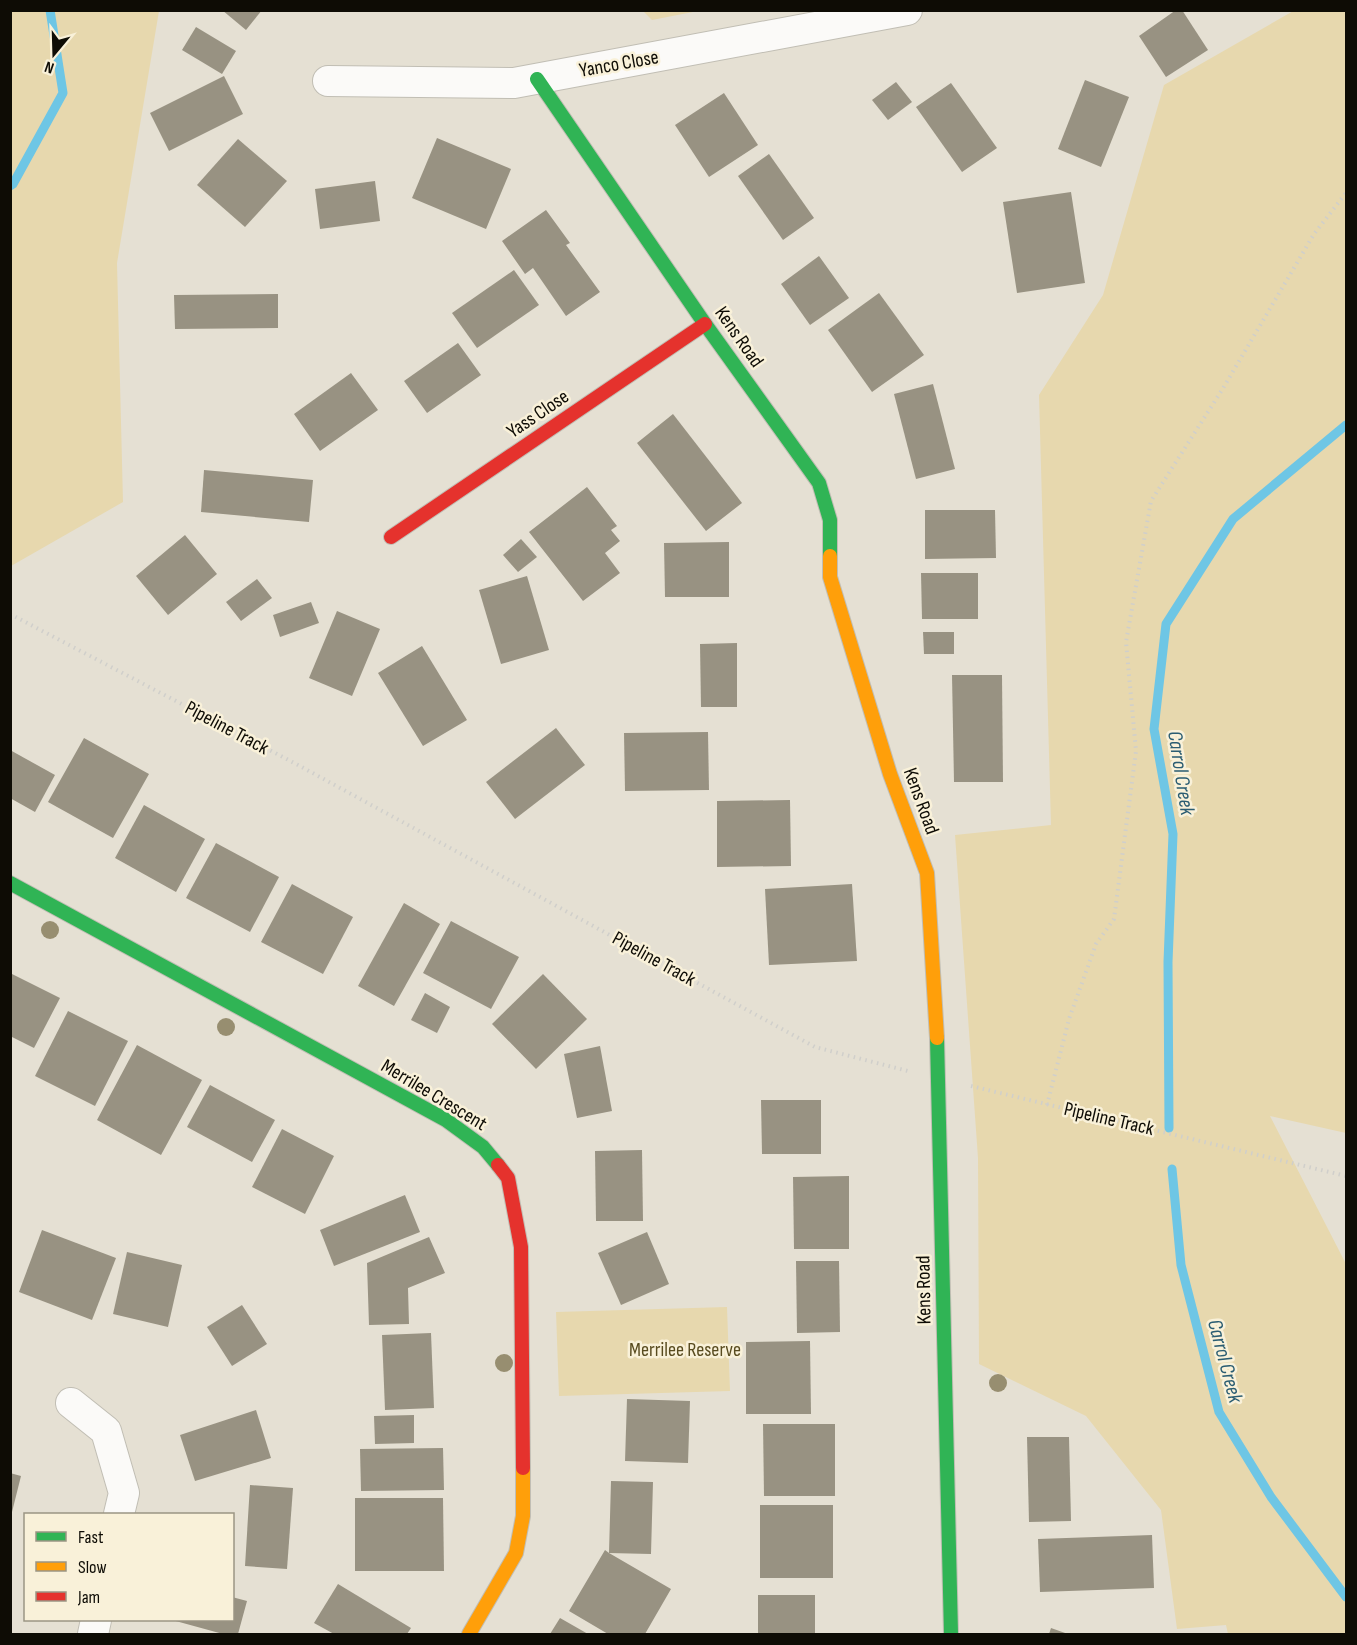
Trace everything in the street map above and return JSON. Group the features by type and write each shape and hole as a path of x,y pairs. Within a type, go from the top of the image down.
{"street":[{"name":"Yanco Close","path":"328,81 514,83 907,10"},
{"name":"Kens Road","path":"537,79 705,324 819,483 830,520 830,577 890,774 927,873 939,1079 951,1635"},
{"name":"Yass Close","path":"392,537 705,324"},
{"name":"Merrilee Crescent","path":"10,884 446,1120 483,1148 508,1178 521,1247 523,1516 516,1553 469,1635"},
{"path":"71,1403 106,1431 124,1493 119,1513"}],"path":[{"path":"1047,1105 1070,1019 1096,944 1114,919 1136,751 1126,642 1151,501 1222,390 1314,234 1347,193"},
{"name":"Pipeline Track","path":"10,614 308,771 815,1047 939,1079 1347,1176"}],"green space":[{"path":"11,10 159,11 117,263 123,502 11,566"},
{"path":"1295,10 1346,11 1346,1133 1270,1116 1346,1264 1346,1634 1228,1634 1226,1625 1177,1629 1161,1510 1086,1416 979,1364 978,1158 955,835 1051,825 1039,395 1103,295 1164,85"},
{"path":"643,11 698,11 652,20"},
{"name":"Merrilee Reserve","path":"727,1307 730,1391 559,1396 556,1312"}],"building":[{"path":"222,10 262,10 246,30"},
{"path":"1176,10 1182,10 1208,50 1166,77 1139,36"},
{"path":"196,27 236,51 222,74 182,50"},
{"path":"224,76 243,114 169,151 150,113"},
{"path":"1085,80 1129,97 1101,167 1058,149"},
{"path":"896,82 912,102 888,120 872,100"},
{"path":"951,83 997,148 962,172 916,107"},
{"path":"724,93 758,145 709,177 675,125"},
{"path":"437,138 511,169 486,229 412,198"},
{"path":"238,139 287,181 245,227 197,185"},
{"path":"769,154 814,218 783,240 738,176"},
{"path":"375,181 380,221 320,229 315,189"},
{"path":"1071,192 1085,283 1017,293 1003,202"},
{"path":"546,210 570,243 566,245 600,292 566,316 533,268 525,274 502,241"},
{"path":"819,256 849,298 810,325 781,284"},
{"path":"514,270 539,305 477,348 452,313"},
{"path":"879,293 924,355 872,392 828,330"},
{"path":"278,294 278,328 175,329 174,295"},
{"path":"458,343 481,375 427,413 404,381"},
{"path":"351,373 378,410 320,451 294,414"},
{"path":"933,384 955,469 916,479 894,394"},
{"path":"673,414 742,503 706,531 637,443"},
{"path":"204,470 313,480 309,522 201,512"},
{"path":"587,487 617,526 611,530 620,541 605,553 620,573 583,601 529,532"},
{"path":"925,510 995,510 996,558 925,559"},
{"path":"185,535 217,574 168,615 136,576"},
{"path":"521,539 537,557 518,572 503,555"},
{"path":"729,542 729,597 665,597 664,543"},
{"path":"921,573 978,573 978,619 922,619"},
{"path":"527,576 549,650 501,664 479,590"},
{"path":"257,579 272,598 241,621 226,602"},
{"path":"311,602 319,623 280,637 273,615"},
{"path":"337,611 380,629 352,696 309,678"},
{"path":"923,632 954,632 954,654 924,654"},
{"path":"737,643 737,707 701,707 700,644"},
{"path":"422,646 467,720 423,746 378,673"},
{"path":"952,675 1002,675 1003,782 954,782"},
{"path":"556,728 585,765 515,819 486,782"},
{"path":"708,732 709,790 625,791 624,733"},
{"path":"84,738 149,774 113,838 48,802"},
{"path":"10,750 55,775 35,812 10,798"},
{"path":"790,800 791,866 717,867 717,801"},
{"path":"144,805 205,839 176,892 115,858"},
{"path":"216,843 279,877 250,932 186,898"},
{"path":"292,884 353,917 323,974 261,942"},
{"path":"852,884 857,961 769,965 765,889"},
{"path":"404,903 440,924 394,1006 358,986"},
{"path":"451,921 519,957 491,1009 423,973"},
{"path":"10,973 60,998 34,1048 10,1036"},
{"path":"543,974 587,1019 536,1069 492,1024"},
{"path":"425,993 450,1007 437,1033 411,1020"},
{"path":"68,1011 128,1041 95,1106 35,1076"},
{"path":"137,1045 202,1080 161,1155 97,1120"},
{"path":"600,1046 612,1111 577,1118 564,1054"},
{"path":"210,1085 275,1120 252,1162 187,1127"},
{"path":"761,1100 821,1100 821,1154 762,1154"},
{"path":"282,1129 334,1156 305,1214 252,1187"},
{"path":"642,1150 643,1221 596,1221 595,1151"},
{"path":"849,1176 849,1249 794,1249 793,1177"},
{"path":"405,1195 420,1232 334,1266 320,1230"},
{"path":"42,1230 116,1258 92,1320 19,1292"},
{"path":"647,1232 669,1284 621,1305 598,1253"},
{"path":"429,1237 445,1273 408,1288 409,1324 369,1325 367,1263"},
{"path":"127,1252 182,1265 168,1327 113,1314"},
{"path":"796,1261 839,1261 840,1332 797,1333"},
{"path":"242,1305 267,1344 232,1366 207,1327"},
{"path":"431,1333 434,1408 385,1410 382,1335"},
{"path":"810,1341 811,1414 746,1414 746,1342"},
{"path":"627,1399 690,1401 688,1463 625,1461"},
{"path":"256,1410 271,1458 195,1481 180,1435"},
{"path":"414,1415 414,1443 375,1444 374,1416"},
{"path":"763,1424 835,1424 835,1496 764,1496"},
{"path":"1027,1437 1069,1437 1071,1521 1029,1522"},
{"path":"443,1448 444,1490 361,1491 360,1449"},
{"path":"10,1473 21,1476 11,1516 10,1516"},
{"path":"611,1481 653,1482 651,1554 609,1553"},
{"path":"250,1485 293,1488 287,1569 245,1566"},
{"path":"355,1498 443,1498 444,1571 355,1571"},
{"path":"760,1505 833,1505 833,1578 760,1578"},
{"path":"1152,1535 1154,1588 1040,1592 1038,1539"},
{"path":"605,1550 671,1589 645,1634 608,1634 569,1611"},
{"path":"338,1584 411,1628 407,1634 334,1634 314,1623"},
{"path":"758,1595 815,1595 815,1634 758,1634"},
{"path":"234,1598 247,1601 238,1634 223,1634 176,1621 234,1621"},
{"path":"560,1618 588,1634 550,1634"},
{"path":"1051,1628 1068,1634 1049,1634"}],"waterway":[{"path":"10,186 63,93 50,10"},
{"name":"Carrol Creek","path":"1169,1128 1168,962 1173,834 1154,729 1166,624 1233,519 1346,425"},
{"name":"Carrol Creek","path":"1172,1169 1181,1265 1219,1412 1271,1497 1346,1597"}],"traffic: fast":[{"path":"537,79 705,324 819,483 830,520 830,556"},
{"path":"10,883 446,1120 483,1147 498,1165"},
{"path":"937,1038 951,1634"}],"traffic: slow":[{"path":"830,556 830,577 890,774 927,873 937,1038"},
{"path":"469,1634 516,1553 523,1516 523,1468"}],"traffic: jam":[{"path":"391,537 705,324"},
{"path":"498,1165 508,1178 521,1247 523,1468"}]}
